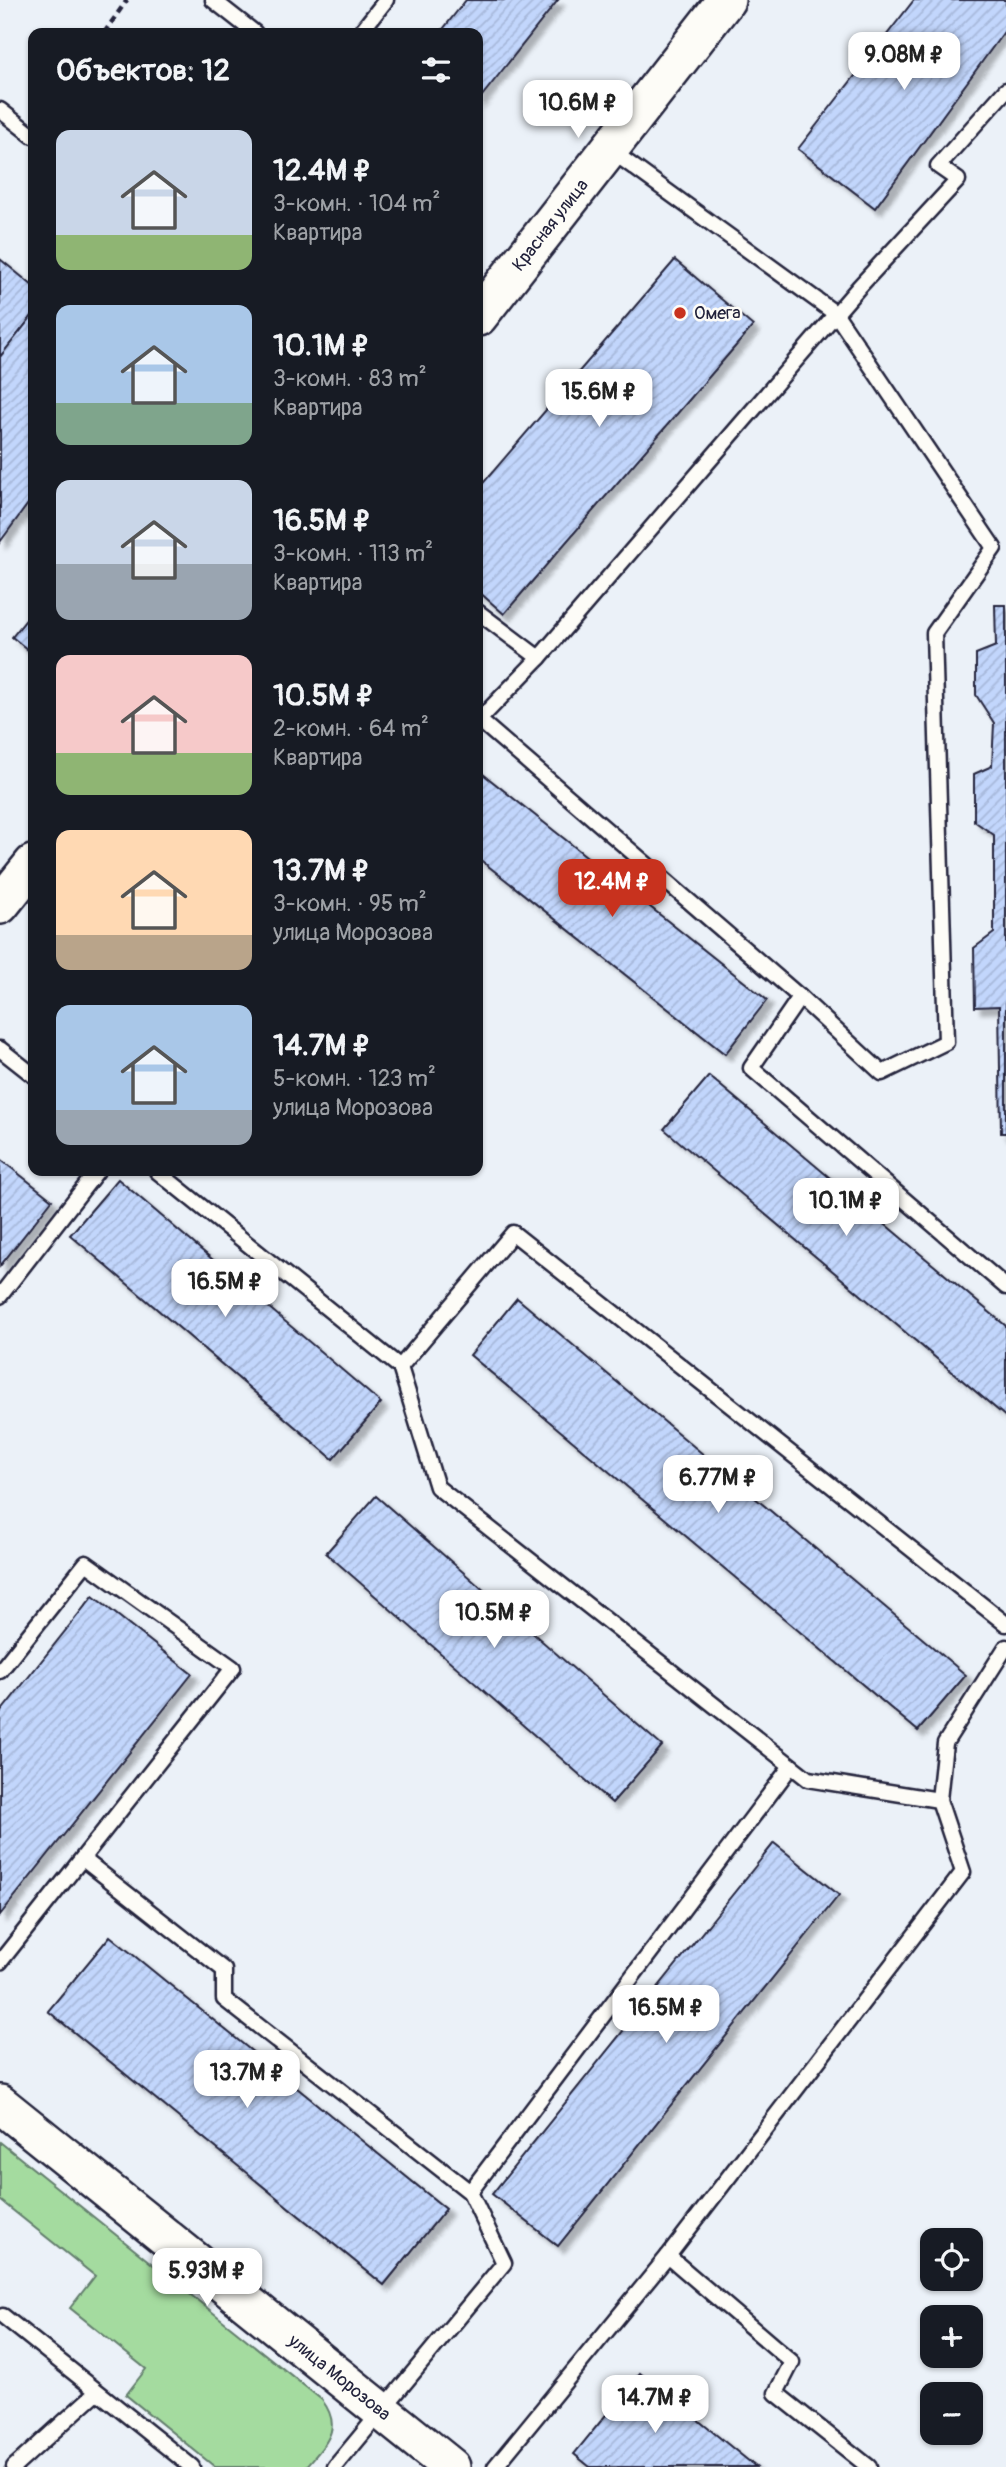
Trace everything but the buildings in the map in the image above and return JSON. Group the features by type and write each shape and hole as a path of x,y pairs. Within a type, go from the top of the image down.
{"street":[{"name":"Красная улица","path":"483,311 726,0"},
{"path":"0,905 28,870"},
{"name":"улица Морозова","path":"0,2104 451,2467"}],"lane":[{"path":"213,0 249,28"},
{"path":"364,28 386,0"},
{"path":"483,714 539,658 836,314 958,180 938,166 1006,90"},
{"path":"0,110 28,132"},
{"path":"483,723 800,997 881,1073 946,1042 934,633 994,548 836,314 608,149"},
{"path":"483,616 539,658"},
{"path":"800,997 751,1068 1006,1287"},
{"path":"0,1049 28,1071"},
{"path":"0,1296 93,1176"},
{"path":"165,1176 400,1367 437,1488 808,1779 939,1800"},
{"path":"400,1367 513,1233 1006,1624"},
{"path":"0,1671 86,1563 233,1668 0,1962"},
{"path":"495,2467 668,2256 963,1872 939,1800 945,1743 1006,1647"},
{"path":"470,2192 791,1766"},
{"path":"83,1859 224,1970 224,1999 470,2192 504,2263 335,2467"},
{"path":"668,2256 792,2362 776,2393 869,2467"},
{"path":"3,2316 192,2467"},
{"path":"15,2467 97,2392"}],"path":[{"path":"107,28 127,0"}],"green space":[{"path":"0,2142 322,2400 328,2410 332,2428 325,2443 306,2467 215,2467 126,2395 146,2369 70,2308 95,2276 0,2200"}],"place":[{"name":"Омега","path":"680,313"}]}
